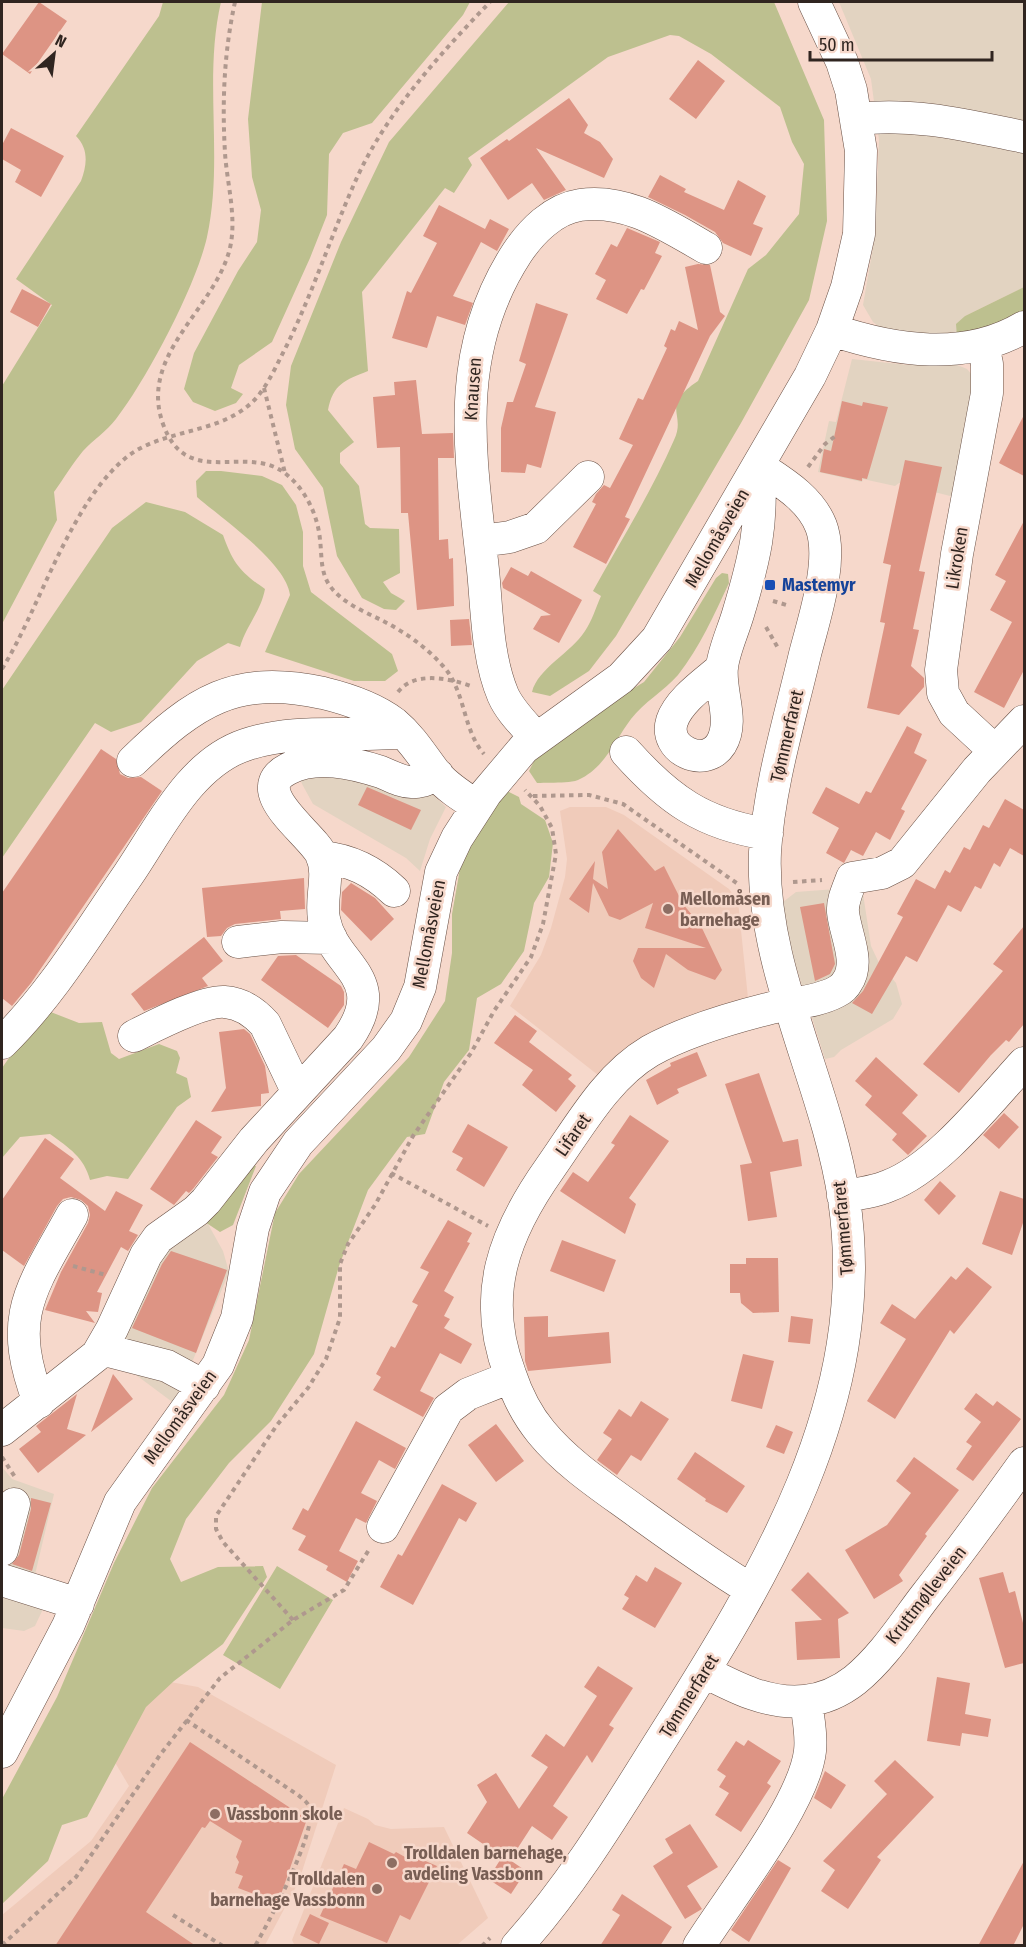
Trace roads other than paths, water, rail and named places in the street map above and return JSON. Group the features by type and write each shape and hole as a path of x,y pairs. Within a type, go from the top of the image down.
{"street":[{"name":"Mellomåsveien","path":"2,1752 40,1682 78,1604 120,1502 218,1365 237,1318 253,1228 265,1192 298,1143 386,1049 406,1021 414,1004 424,969 441,872 452,846 477,806 513,760 536,738 607,689 646,654 686,591 810,376 832,330 848,286 859,234 862,176 857,119 842,62 814,2"},
{"path":"857,119 900,117 936,119 1024,137"},
{"name":"Knausen","path":"536,738 509,707 497,678 480,541 470,422 473,365 485,313 496,289 532,234 554,216 578,205 596,204 632,209 706,248"},
{"path":"832,330 870,343 943,350 983,345 1024,327"},
{"name":"Likroken","path":"983,345 987,364 987,393 957,554 941,676 943,693 954,713 995,751"},
{"path":"722,668 744,597 760,525 762,501 758,466"},
{"name":"Tømmerfaret","path":"506,1939 553,1903 705,1672 792,1511 819,1445 831,1408 840,1367 847,1303 849,1244 843,1196 826,1118 755,881 767,834 785,738 814,620 825,550 820,523 801,497 758,466"},
{"path":"480,541 510,537 536,528 588,477"},
{"path":"133,761 161,734 190,713 228,693 255,686 284,687 322,693 354,702 393,723 438,775 477,806"},
{"path":"995,751 1024,721"},
{"path":"2,1043 48,992 177,803 213,761 246,745 291,735 393,723"},
{"name":"Lifaret","path":"750,1589 704,1559 580,1470 540,1432 527,1413 511,1377 499,1340 496,1307 501,1266 510,1236 532,1193 592,1109 616,1080 637,1060 661,1046 692,1033 836,992 850,976 852,960 843,903 852,878 882,873 902,863 995,751"},
{"path":"626,752 659,787 692,811 714,821 767,834"},
{"path":"2,1430 101,1349 146,1255 158,1238 196,1211 206,1201 238,1159 297,1091 348,1038 362,1011 362,993 358,975 331,938 324,919 325,874 322,857 311,840 282,810 274,795 276,781 286,769 296,765 335,761 365,767 405,782 420,782 438,775"},
{"path":"322,857 342,860 366,870 394,891"},
{"path":"238,942 282,937 331,938"},
{"path":"134,1036 208,1005 227,1002 237,1004 257,1015 265,1024 297,1091"},
{"path":"843,1196 889,1186 914,1172 961,1130 1024,1063"},
{"path":"39,1402 25,1351 24,1323 31,1288 72,1215"},
{"path":"101,1349 166,1366 204,1386"},
{"path":"383,1527 448,1409 468,1394 511,1377"},
{"name":"Kruttmølleveien","path":"705,1672 755,1695 777,1701 806,1701 824,1697 846,1686 876,1659 1024,1463"},
{"path":"2,1550 14,1504"},
{"path":"2,1581 78,1604"},
{"path":"699,1946 769,1839 798,1787 810,1754 806,1701"}],"place":[{"name":"Mastemyr","path":"770,585"},
{"name":"Mellomåsen barnehage","path":"668,909"},
{"name":"Vassbonn skole","path":"215,1814"},
{"name":"Trolldalen barnehage, avdeling Vassbonn","path":"392,1863"},
{"name":"Trolldalen barnehage Vassbonn","path":"377,1889"}]}
